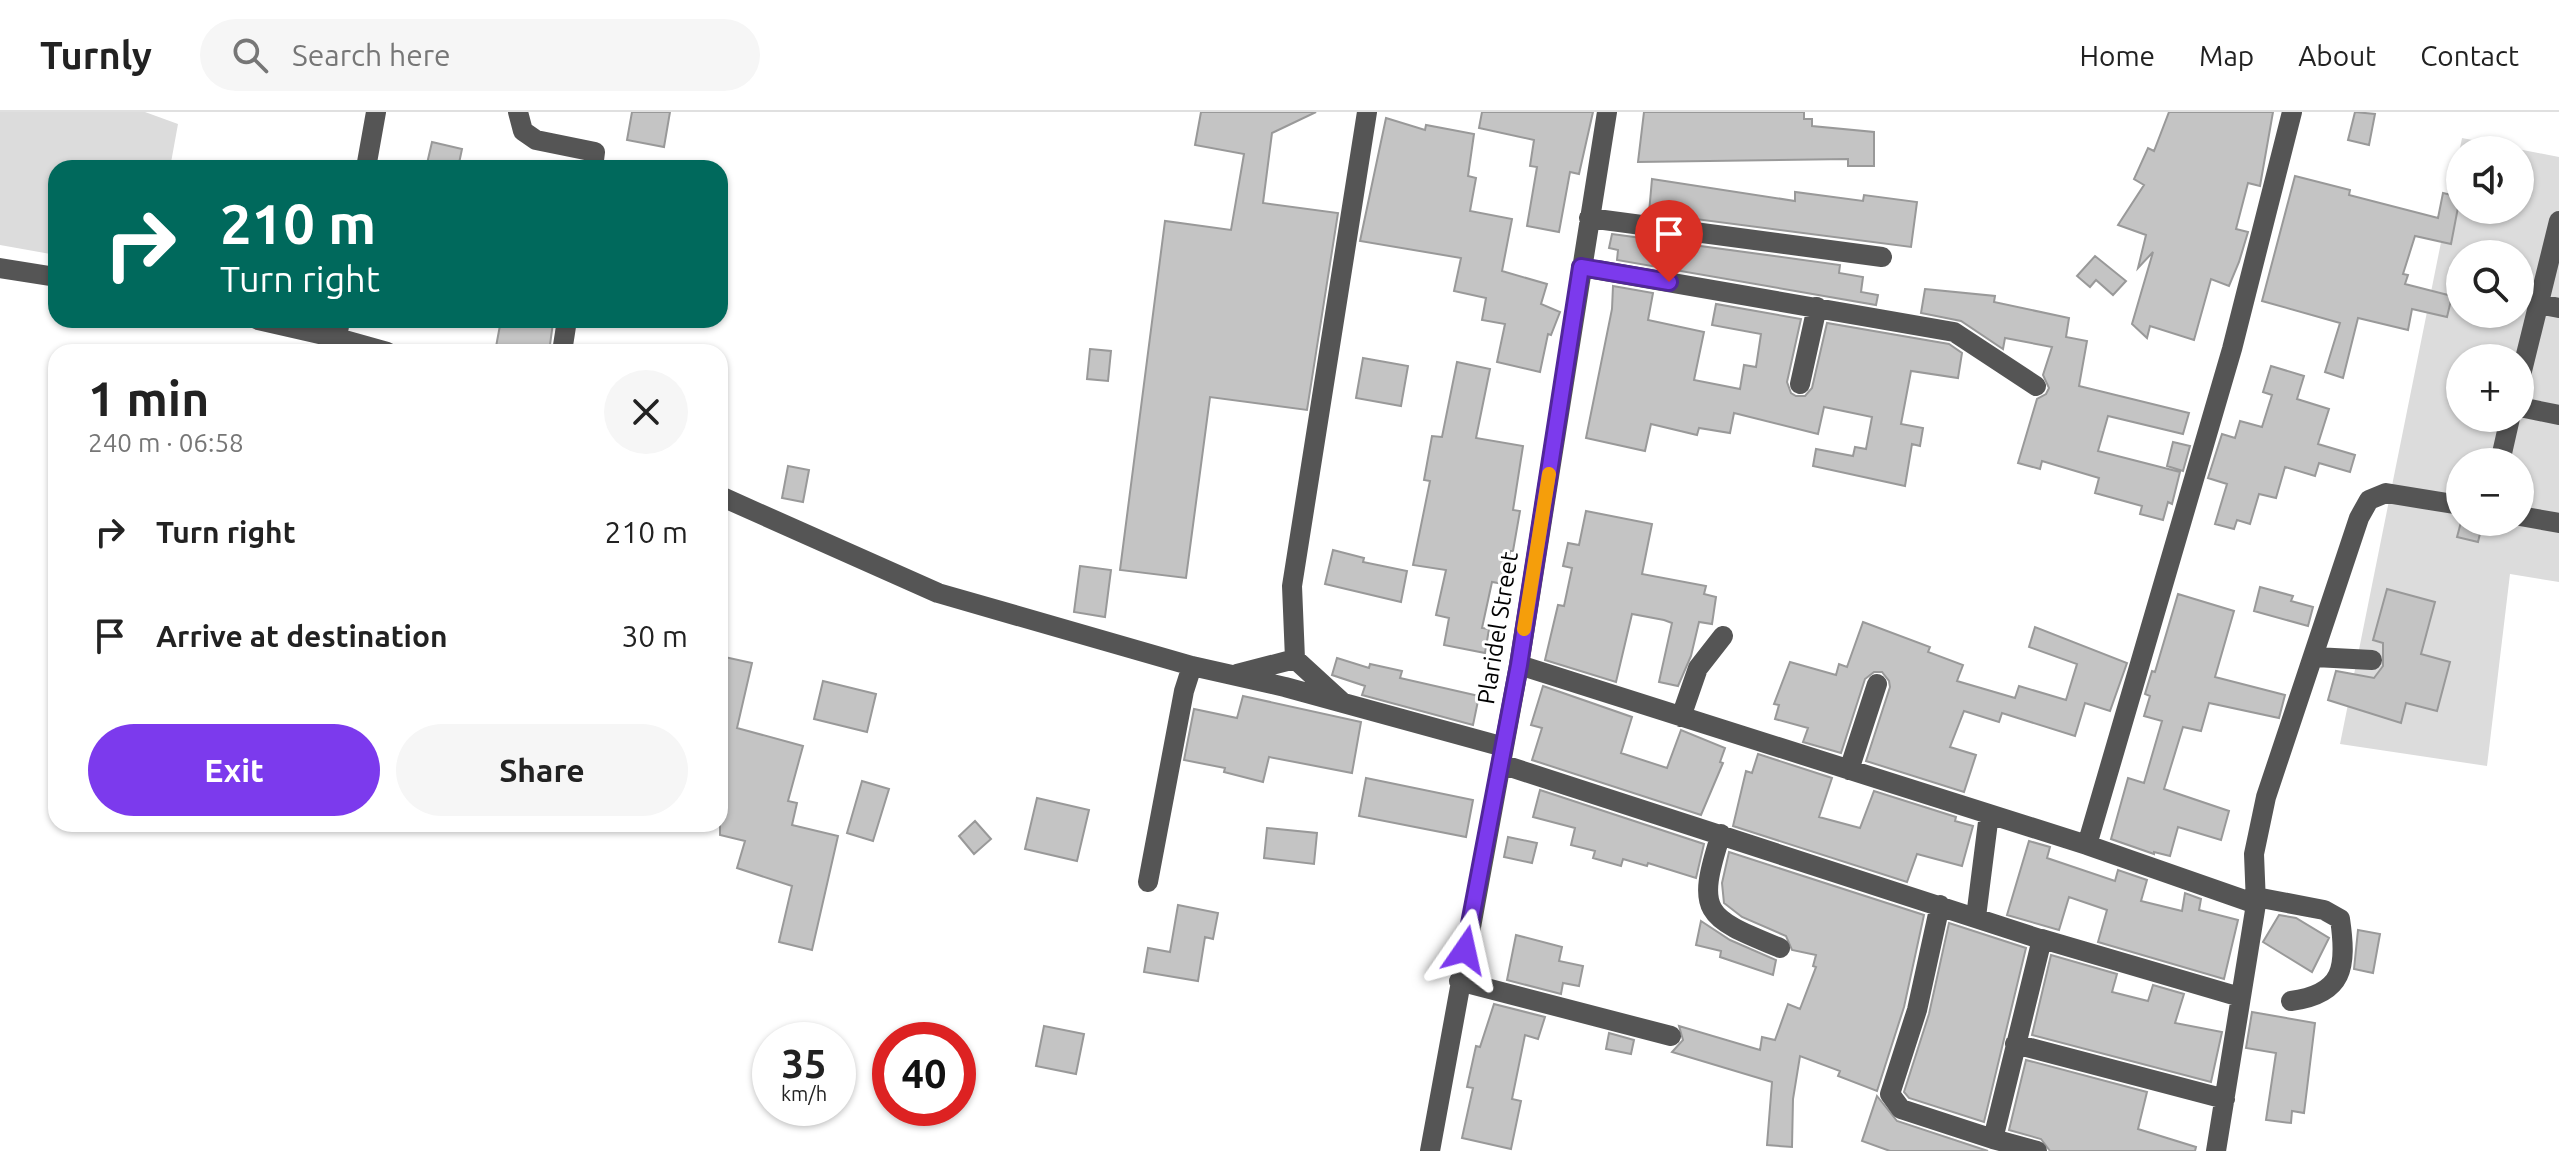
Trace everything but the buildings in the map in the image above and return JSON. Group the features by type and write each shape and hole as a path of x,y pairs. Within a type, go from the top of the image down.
{"street":[{"path":"367,160 376,112"},
{"path":"518,112 523,131 536,140 595,152 594,160"},
{"path":"1345,705 1295,659 1292,586 1367,112"},
{"name":"Plaridel Street","path":"1430,1151 1519,665 1607,112"},
{"path":"2087,845 2232,349 2292,112"},
{"path":"564,146 573,160"},
{"path":"1589,218 1882,257"},
{"path":"2534,344 2549,306 2559,221"},
{"path":"1581,267 1963,334 1986,355 2036,386"},
{"path":"0,268 48,276"},
{"path":"1800,384 1817,307"},
{"path":"339,329 370,344"},
{"path":"2534,410 2559,415"},
{"path":"2216,1151 2256,901 2254,854 2266,797 2359,518 2369,500 2386,493 2446,503"},
{"path":"728,500 938,593 1192,666 1345,705 1503,755 1721,834 2043,940 2240,997"},
{"path":"2534,519 2559,523"},
{"path":"1681,717 1698,668 1723,636"},
{"path":"2315,657 2372,660"},
{"path":"1232,675 1295,659"},
{"path":"1519,665 2256,901 2324,910 2340,919 2344,948 2335,984 2317,997 2291,1001"},
{"path":"1148,882 1184,691 1192,666"},
{"path":"1849,770 1877,684"},
{"path":"1976,917 1989,814"},
{"path":"1721,834 1705,890 1709,906 1737,931 1780,948"},
{"path":"1940,905 1917,1010 1890,1094 1901,1109 1999,1144 2037,1151"},
{"path":"1999,1144 2015,1044 2043,940"},
{"path":"1459,981 1671,1036"},
{"path":"2015,1044 2225,1099"}],"shaded area":[{"path":"0,112 145,112 178,124 171,160 48,160 48,254 0,245"},
{"path":"2534,152 2559,157 2559,582 2510,574 2487,766 2340,744 2446,217 2446,224 2534,224"}],"slow traffic":[{"path":"1524,629 1549,474"}],"route":[{"path":"1465,950 1519,665 1581,267 1669,282"}]}
